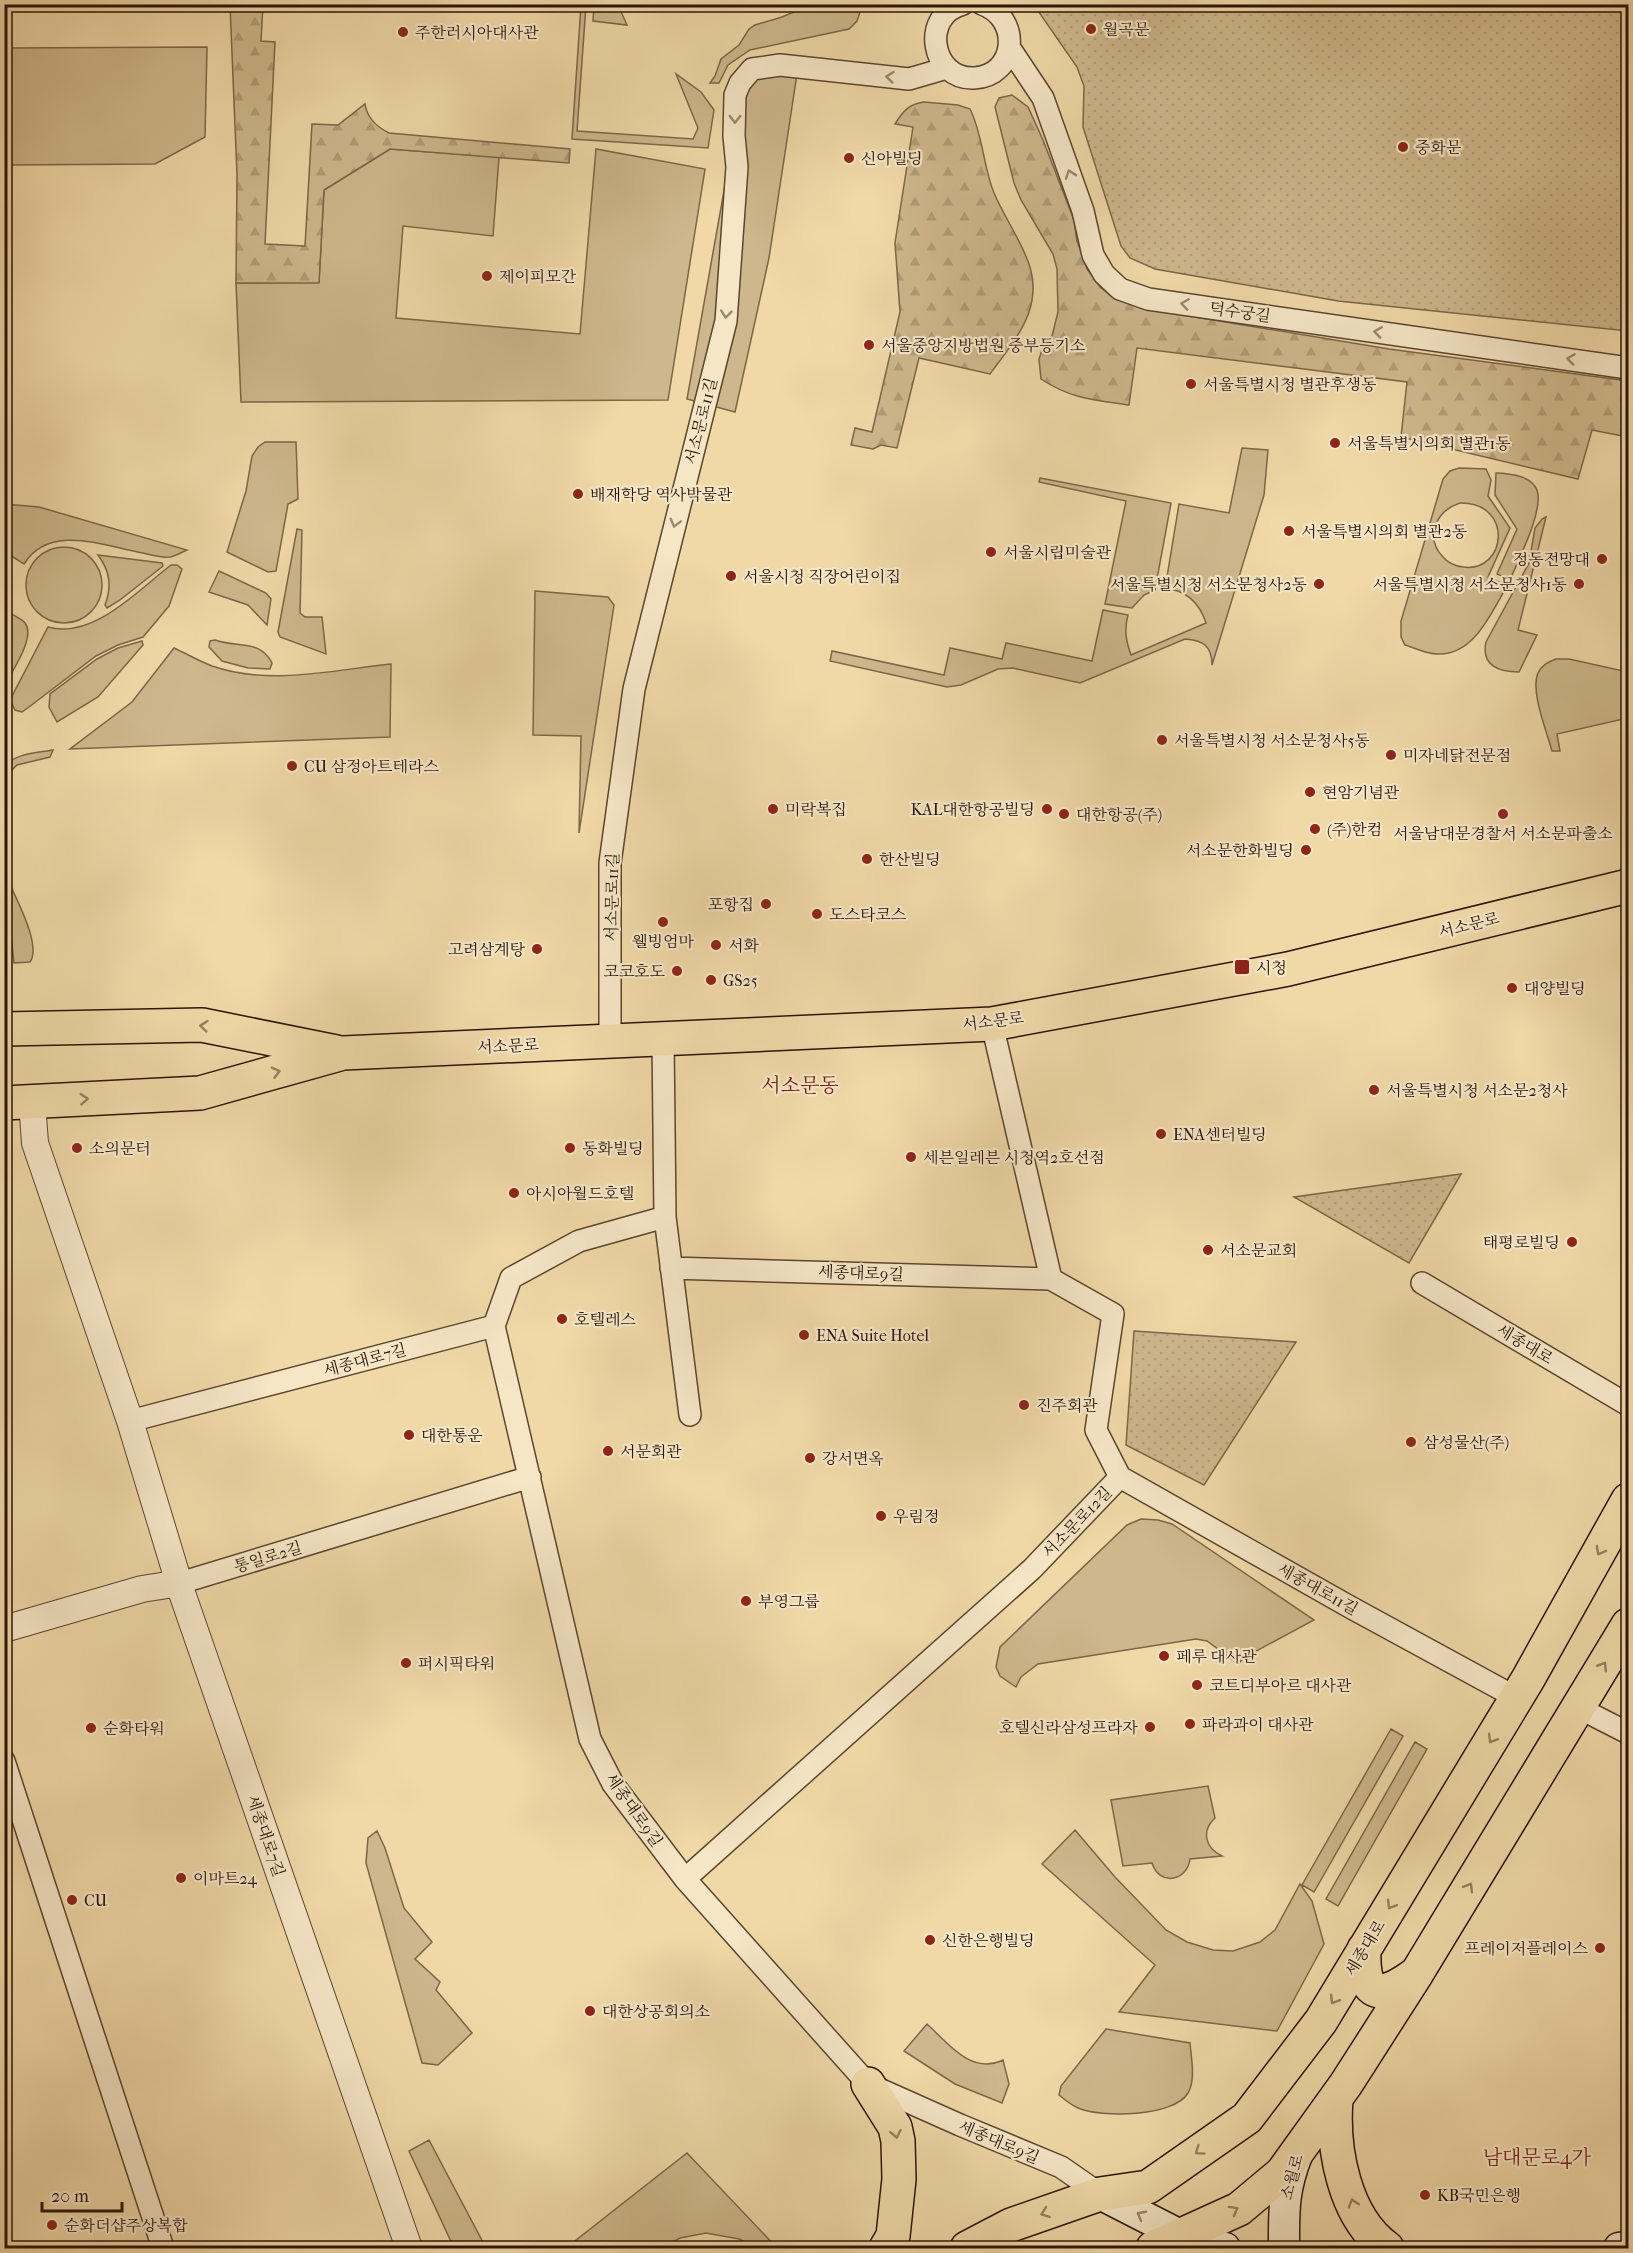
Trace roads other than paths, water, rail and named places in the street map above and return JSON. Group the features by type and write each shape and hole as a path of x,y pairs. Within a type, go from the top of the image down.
{"main road":[{"name":"서소문로","path":"18,1102 200,1093 343,1053 992,1024 1288,969 1629,886"},
{"name":"서소문로","path":"4,1029 202,1025 343,1053"},
{"name":"세종대로","path":"967,2248 1011,2225 1100,2194 1148,2187 1247,2118 1321,2021 1517,1698 1629,1500"},
{"path":"1168,2242 1239,2209 1282,2173 1302,2142 1336,2099 1417,1973 1629,1625"},
{"path":"1364,1949 1364,1976 1368,1986 1374,1989 1384,1992 1401,1985 1417,1973"},
{"path":"868,2084 895,2127 898,2142 899,2180 893,2236 886,2248"},
{"path":"1336,2099 1334,2123 1336,2148 1356,2216 1376,2240 1387,2248"},
{"name":"소월로","path":"1284,2248 1284,2197 1289,2175 1302,2142"},
{"path":"1100,2194 1168,2242 1225,2248"},
{"path":"1619,2248 1629,2247"}],"street":[{"path":"963,4 948,11 936,12 935,46 941,62 947,69 966,78 987,76 1002,64 1009,47 1008,13 982,4"},
{"name":"덕수궁길","path":"1009,47 1043,98 1083,211 1093,255 1104,273 1120,289 1148,299 1629,368"},
{"name":"서소문로11길","path":"610,1041 610,863 634,689 726,321 737,167 734,136 735,96 740,83 752,69 780,65 909,79 947,69"},
{"path":"992,1024 1051,1279"},
{"path":"663,1039 665,1217 690,1415"},
{"name":"세종대로7길","path":"18,1102 35,1143 130,1421 180,1583 409,2248"},
{"path":"494,1326 511,1278 579,1241 665,1217"},
{"name":"세종대로9길","path":"671,1268 1051,1279"},
{"name":"서소문로12길","path":"685,1879 1032,1569 1120,1477 1096,1430 1113,1314 1051,1279"},
{"name":"세종대로","path":"1422,1283 1629,1405"},
{"name":"세종대로9길","path":"494,1326 590,1739 613,1784 685,1879 868,2084 969,2130 1061,2168 1100,2194"},
{"name":"세종대로7길","path":"130,1421 494,1326"},
{"name":"세종대로11길","path":"1120,1477 1517,1698"},
{"name":"통일로2길","path":"4,1629 142,1589 180,1583 530,1478"},
{"path":"1577,1707 1629,1733"},
{"path":"4,1761 164,2248"}],"place":[{"name":"월곡문","path":"1091,29"},
{"name":"주한러시아대사관","path":"403,32"},
{"name":"중화문","path":"1403,147"},
{"name":"신아빌딩","path":"849,158"},
{"name":"제이피모간","path":"487,276"},
{"name":"서울중앙지방법원 중부등기소","path":"869,345"},
{"name":"서울특별시청 별관후생동","path":"1191,384"},
{"name":"서울특별시의회 별관1동","path":"1335,443"},
{"name":"배재학당 역사박물관","path":"578,494"},
{"name":"서울특별시의회 별관2동","path":"1289,531"},
{"name":"서울시립미술관","path":"991,552"},
{"name":"정동전망대","path":"1602,559"},
{"name":"서울시청 직장어린이집","path":"731,576"},
{"name":"서울특별시청 서소문청사2동","path":"1319,584"},
{"name":"서울특별시청 서소문청사1동","path":"1579,584"},
{"name":"서울특별시청 서소문청사5동","path":"1162,740"},
{"name":"미자네닭전문점","path":"1391,755"},
{"name":"CU 삼정아트테라스","path":"292,766"},
{"name":"현암기념관","path":"1310,792"},
{"name":"미락복집","path":"773,809"},
{"name":"KAL대한항공빌딩","path":"1047,809"},
{"name":"대한항공(주)","path":"1064,814"},
{"name":"서울남대문경찰서 서소문파출소","path":"1503,814"},
{"name":"(주)한컴","path":"1315,829"},
{"name":"서소문한화빌딩","path":"1306,850"},
{"name":"한산빌딩","path":"867,859"},
{"name":"포항집","path":"766,904"},
{"name":"도스타코스","path":"817,914"},
{"name":"웰빙엄마","path":"663,922"},
{"name":"서화","path":"716,945"},
{"name":"고려삼계탕","path":"537,949"},
{"name":"시청","path":"1242,967"},
{"name":"코코호도","path":"677,971"},
{"name":"GS25","path":"711,980"},
{"name":"대양빌딩","path":"1512,988"},
{"name":"서울특별시청 서소문2청사","path":"1374,1090"},
{"name":"ENA센터빌딩","path":"1161,1134"},
{"name":"소의문터","path":"77,1148"},
{"name":"동화빌딩","path":"570,1148"},
{"name":"세븐일레븐 시청역2호선점","path":"911,1157"},
{"name":"아시아월드호텔","path":"514,1193"},
{"name":"태평로빌딩","path":"1572,1242"},
{"name":"서소문교회","path":"1208,1250"},
{"name":"호텔레스","path":"562,1319"},
{"name":"ENA Suite Hotel","path":"804,1335"},
{"name":"진주회관","path":"1024,1405"},
{"name":"대한통운","path":"409,1435"},
{"name":"삼성물산(주)","path":"1411,1442"},
{"name":"서문회관","path":"608,1451"},
{"name":"강서면옥","path":"810,1458"},
{"name":"우림정","path":"881,1516"},
{"name":"부영그룹","path":"746,1601"},
{"name":"페루 대사관","path":"1164,1656"},
{"name":"퍼시픽타워","path":"406,1663"},
{"name":"코트디부아르 대사관","path":"1197,1685"},
{"name":"파라과이 대사관","path":"1190,1724"},
{"name":"호텔신라삼성프라자","path":"1150,1727"},
{"name":"순화타워","path":"91,1728"},
{"name":"이마트24","path":"181,1878"},
{"name":"CU","path":"72,1900"},
{"name":"신한은행빌딩","path":"930,1940"},
{"name":"프레이저플레이스","path":"1600,1948"},
{"name":"대한상공회의소","path":"590,2011"},
{"name":"KB국민은행","path":"1425,2195"},
{"name":"순화더샵주상복합","path":"52,2225"}],"district":[{"name":"서소문동","path":"800,1085"},
{"name":"남대문로4가","path":"1537,2157"}]}
